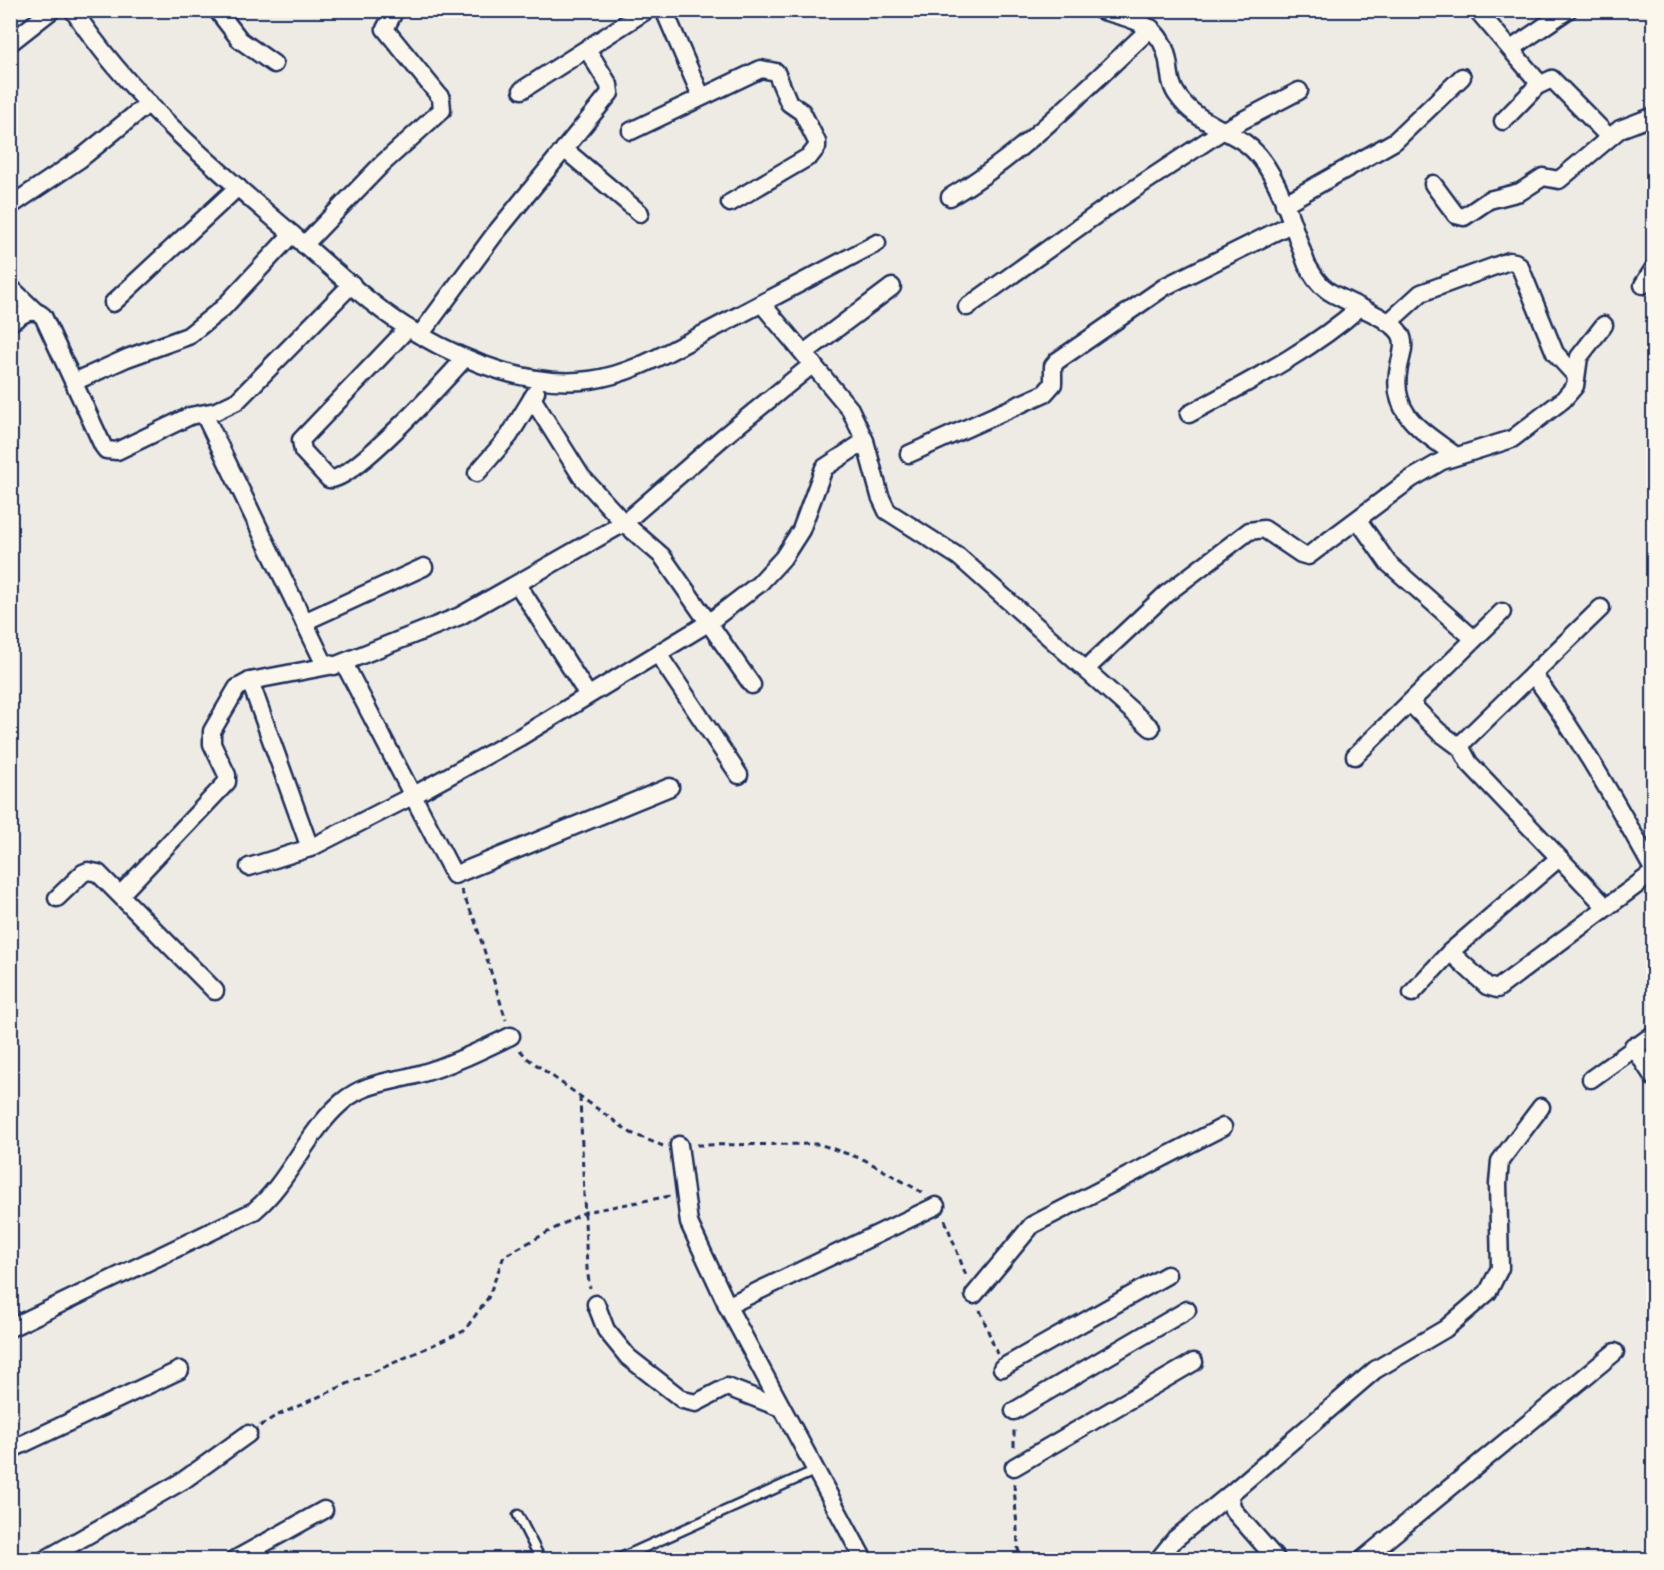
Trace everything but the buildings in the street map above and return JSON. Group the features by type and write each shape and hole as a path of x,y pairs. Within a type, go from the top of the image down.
{"street":[{"path":"10,43 52,10"},
{"path":"73,10 124,79 196,152 352,284 414,332 465,358 543,381 572,382 612,375 651,361 877,243"},
{"path":"217,10 240,40 274,64"},
{"path":"74,382 127,358 189,336 442,110 441,98 385,29 396,10"},
{"path":"522,90 647,10"},
{"path":"664,10 701,96"},
{"path":"1100,10 1150,28 1158,35 1166,54 1172,86 1177,96 1185,105 1222,131 1246,144 1257,154 1271,176 1307,265 1316,279 1327,290 1388,323 1403,339 1398,394 1406,416 1456,456"},
{"path":"1477,10 1540,84"},
{"path":"1510,49 1568,10"},
{"path":"950,197 984,176 1024,143 1150,28"},
{"path":"465,358 379,446 339,479 329,479 303,451 301,440 414,332 610,93 609,85 587,49"},
{"path":"631,131 701,96 767,68 776,72 789,103 802,112 817,142 817,147 810,156 730,203"},
{"path":"1284,204 1395,141 1462,77"},
{"path":"1503,121 1546,80 1557,82 1609,137"},
{"path":"967,307 1107,207 1222,131 1299,91"},
{"path":"10,206 80,159 149,104"},
{"path":"1433,184 1456,214 1464,217 1489,200 1520,192 1543,177 1559,180 1620,129 1653,116"},
{"path":"564,149 640,213"},
{"path":"113,303 238,188"},
{"path":"909,454 1045,393 1053,384 1053,366 1057,361 1166,286 1291,224"},
{"path":"1388,323 1421,293 1509,261 1515,262 1520,267 1555,353 1576,376"},
{"path":"1643,285 1653,268"},
{"path":"10,287 43,316 103,446 110,451 117,451 190,416 204,414 226,406 243,395 352,284"},
{"path":"121,894 226,782 227,775 212,744 212,731 237,688 250,681 336,664 428,630 518,585 624,523 892,287"},
{"path":"762,304 850,409 865,441 880,496 887,511 959,557 1151,728"},
{"path":"1189,414 1289,359 1339,326 1359,308"},
{"path":"10,323 25,313 35,311"},
{"path":"1086,669 1166,594 1249,531 1264,530 1301,554 1308,556 1411,479 1456,456 1512,439 1569,394 1576,376 1579,357 1604,325"},
{"path":"477,473 509,436 543,381"},
{"path":"532,398 581,476 624,523 662,556 752,686"},
{"path":"204,414 323,661 336,664 414,795 454,875 670,787"},
{"path":"249,867 310,848 414,795 520,737 708,623 759,584 783,558 801,530 824,468 865,441"},
{"path":"1358,520 1388,563 1474,639"},
{"path":"304,622 424,567"},
{"path":"518,585 588,695"},
{"path":"1461,748 1464,741 1601,608"},
{"path":"1355,756 1503,612"},
{"path":"658,654 740,775"},
{"path":"1450,952 1487,986 1497,989 1653,871 1601,774 1566,719 1533,674"},
{"path":"250,681 310,848"},
{"path":"1410,703 1438,731 1461,748 1469,763 1606,907"},
{"path":"1412,993 1450,952 1559,858"},
{"path":"57,898 83,873 92,870 105,878 215,991"},
{"path":"1591,1079 1653,1034"},
{"path":"10,1328 254,1211 272,1195 331,1113 361,1090 374,1084 433,1070 511,1036"},
{"path":"1634,1046 1653,1078"},
{"path":"1158,1560 1174,1539 1375,1370 1445,1329 1488,1292 1500,1268 1498,1184 1500,1161 1541,1107"},
{"path":"974,1295 1032,1225 1223,1127"},
{"path":"679,1145 683,1193 689,1223 727,1306 864,1560"},
{"path":"727,1306 936,1206"},
{"path":"1002,1368 1167,1275"},
{"path":"596,1304 606,1330 628,1357 683,1400 696,1402 727,1387 781,1408"},
{"path":"1014,1411 1187,1310"},
{"path":"1362,1560 1616,1352"},
{"path":"1014,1467 1194,1362"},
{"path":"10,1450 180,1370"},
{"path":"44,1560 184,1480 248,1434"},
{"path":"1229,1495 1233,1510 1277,1560"},
{"path":"234,1560 324,1510"}],"lane":[{"path":"616,1560 814,1471"},
{"path":"518,1515 541,1560"}],"path":[{"path":"454,875 475,921 511,1036 527,1058 631,1133 650,1142 679,1145 819,1144 865,1160 922,1192 944,1217 1002,1368"},
{"path":"580,1096 588,1282 596,1304"},
{"path":"248,1434 274,1417 464,1331 488,1298 504,1256 585,1212 683,1193"},
{"path":"1014,1411 1014,1507 1019,1560"}]}
